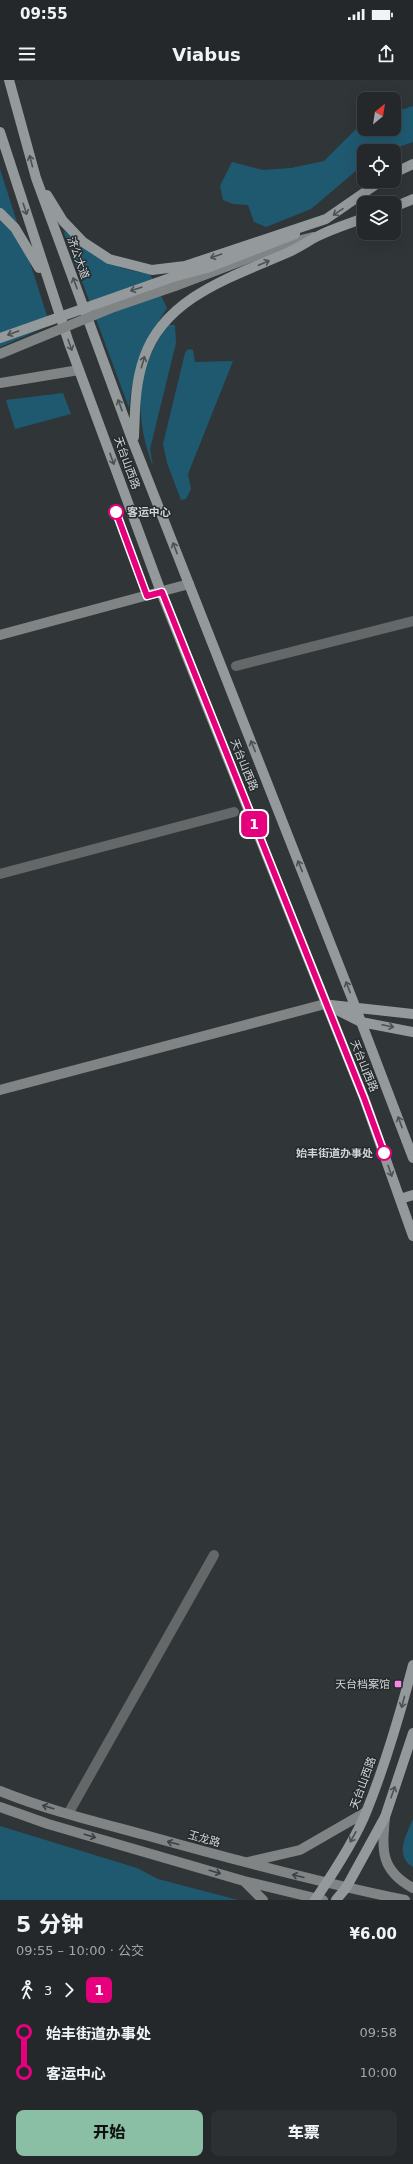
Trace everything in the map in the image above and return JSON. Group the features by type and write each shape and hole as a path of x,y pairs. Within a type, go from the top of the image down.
{"main road":[{"name":"济公大道","path":"9,80 36,178 133,442"},
{"path":"0,132 48,284 79,370 0,383"},
{"path":"401,170 413,164"},
{"path":"36,178 63,221 83,242 109,259 152,270 172,277 207,268 286,239 311,225"},
{"path":"0,354 114,307 172,277 185,266 326,219 371,188"},
{"path":"401,204 413,199"},
{"path":"0,213 15,228 48,284"},
{"path":"0,338 172,277 317,236 357,221"},
{"path":"133,442 136,390 144,358 158,330 172,314 180,307 220,281 291,251 317,236"},
{"name":"天台山西路","path":"79,370 162,592 364,1098 413,1236"},
{"name":"天台山西路","path":"133,442 355,1006 413,1158"},
{"path":"0,635 189,584"},
{"path":"326,1004 360,1022 413,1032"},
{"path":"0,1090 326,1004 355,1006 413,1014"},
{"path":"400,1199 413,1195"},
{"name":"天台山西路","path":"318,1900 366,1812 398,1721 413,1665"},
{"path":"336,1900 346,1888 385,1817 413,1733"},
{"name":"玉龙路","path":"0,1791 68,1814 244,1863 327,1884 405,1900"},
{"path":"0,1807 48,1824 318,1900"},
{"path":"244,1863 300,1850 366,1812"},
{"path":"385,1817 382,1847 389,1867 401,1881 413,1888"},
{"path":"244,1880 263,1900"}],"street":[{"path":"236,666 413,621"},
{"path":"0,874 234,812"},
{"path":"68,1814 214,1555"}],"shaded area":[{"path":"413,106 413,142 401,146 401,144 357,144 357,170 311,209 266,227 254,222 248,205 233,204 223,200 220,186 232,162 263,170 291,168 324,161 357,128 357,136 401,136 401,110"},
{"path":"0,169 50,325 0,347"},
{"path":"63,230 103,260 113,265 150,274 167,308 152,332 141,355 131,393 129,408"},
{"path":"169,325 175,325 176,343 150,449 153,466 143,429 141,392 149,357"},
{"path":"188,349 193,350 195,362 233,361 188,474 191,489 186,499 181,500 167,463 163,444 185,353"},
{"path":"63,393 71,414 15,429 6,400"},
{"path":"413,1819 413,1867 404,1857 403,1845"},
{"path":"0,1826 137,1868 158,1879 238,1900 0,1900"}],"bus line":[{"name":"1","path":"116,512 147,596 162,592 364,1098 384,1153"}],"place":[{"name":"客运中心","path":"116,512"},
{"name":"始丰街道办事处","path":"384,1153"},
{"name":"天台档案馆","path":"398,1684"}]}
